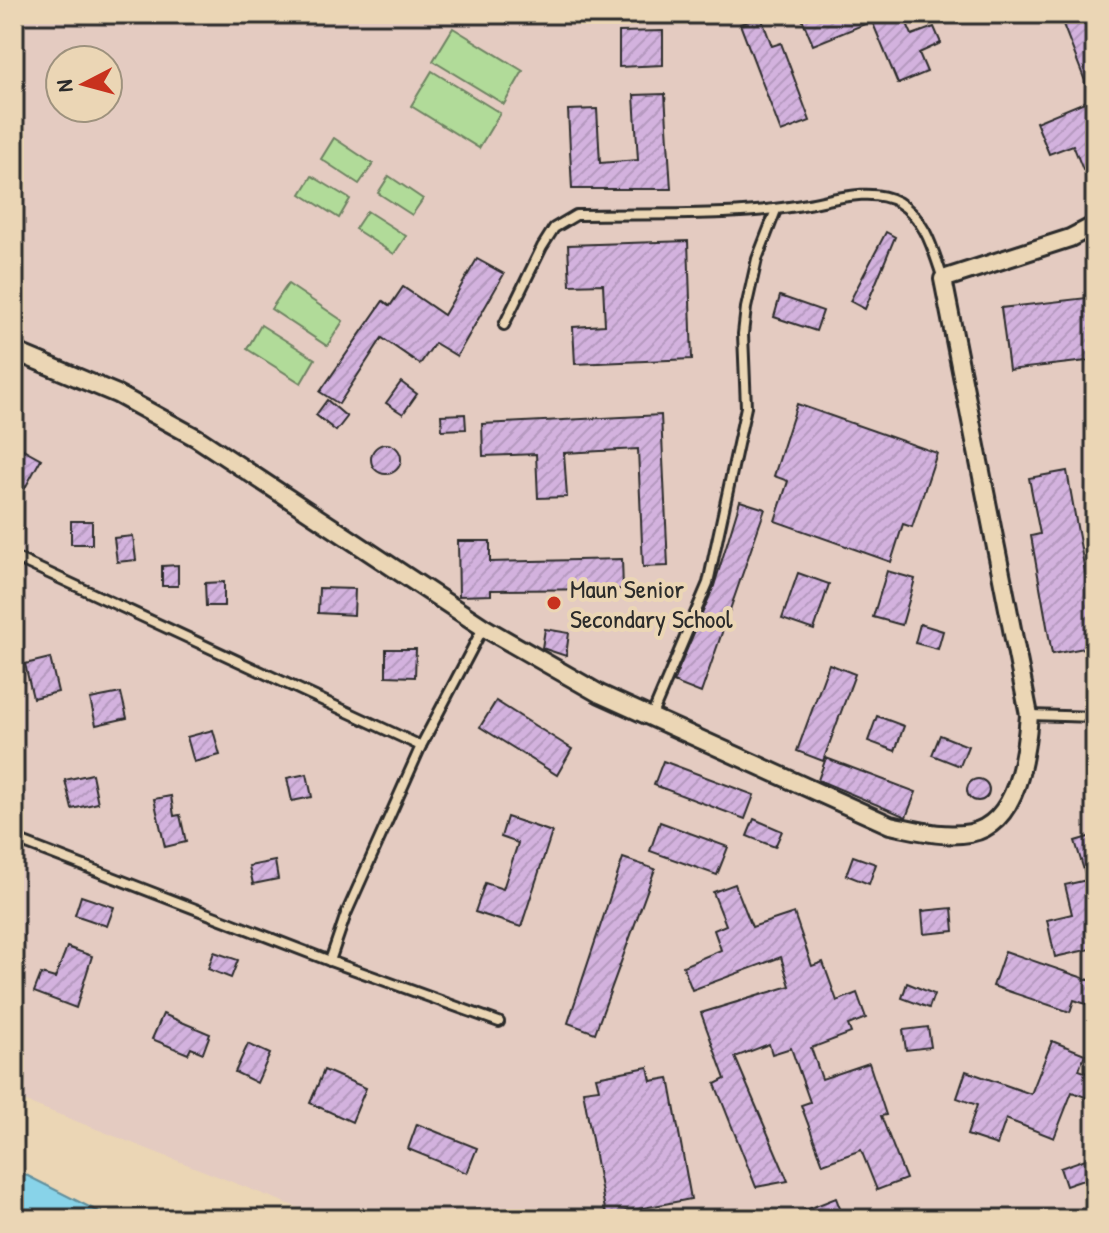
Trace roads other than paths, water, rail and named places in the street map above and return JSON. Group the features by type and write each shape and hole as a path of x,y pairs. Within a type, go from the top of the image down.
{"street":[{"path":"14,351 117,394 197,438 483,627 600,694 890,825 941,835 972,833 998,817 1014,791 1026,754 1029,715 943,279 1070,238 1095,225"}],"lane":[{"path":"504,325 554,228 576,215 776,210 852,195 896,201 915,216 927,233 943,279"},
{"path":"652,715 708,583 746,407 743,334 746,308 757,259 776,210"},
{"path":"14,557 421,746"},
{"path":"330,961 346,914 421,746 483,627"},
{"path":"1029,715 1095,717"},
{"path":"14,839 330,961 499,1022"}],"water":[{"path":"14,1169 113,1219 14,1219"}],"place":[{"name":"Maun Senior Secondary School","path":"554,603"}]}
